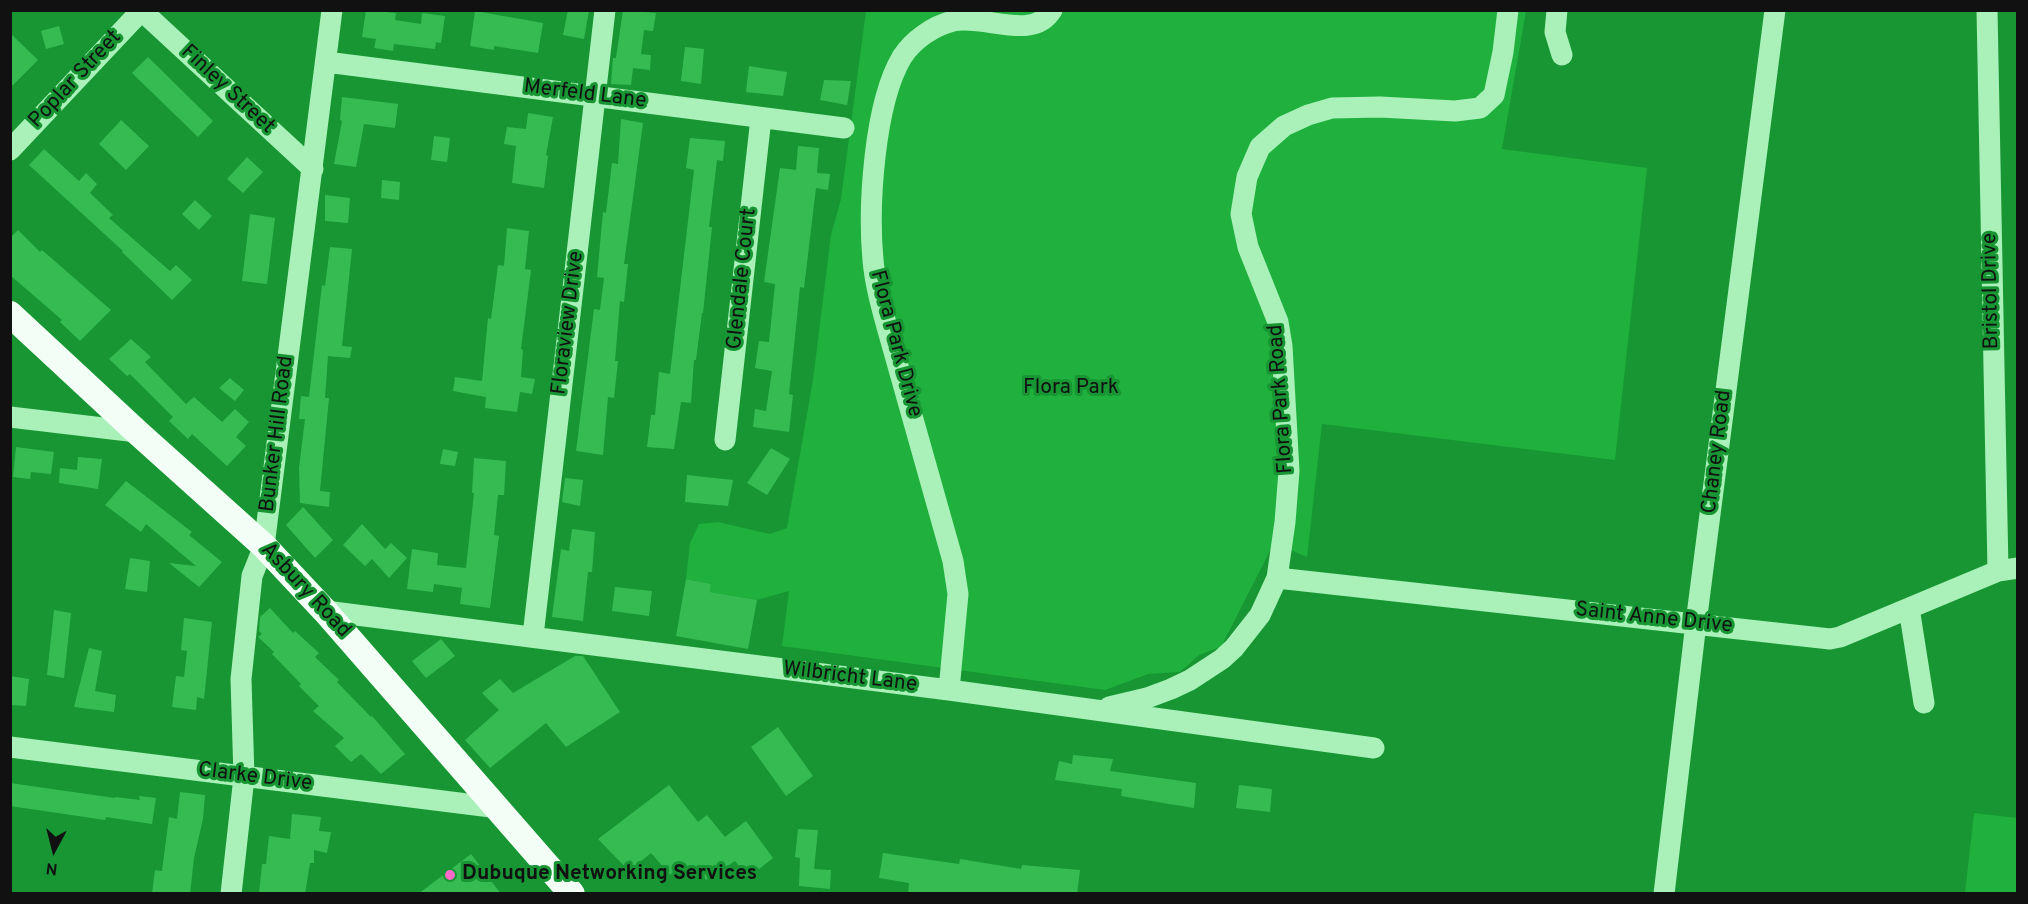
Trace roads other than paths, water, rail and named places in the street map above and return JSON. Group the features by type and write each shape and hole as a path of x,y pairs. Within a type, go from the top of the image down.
{"main road":[{"name":"Asbury Road","path":"10,314 264,546 325,610 572,894"}],"street":[{"name":"Bunker Hill Road","path":"231,894 244,777 241,679 252,576 264,546 332,10"},
{"name":"Floraview Drive","path":"532,636 605,10"},
{"name":"Flora Park Drive","path":"949,690 958,594 953,561 886,327 873,259 872,192 880,128 887,95 897,68 906,52 921,36 936,27 954,21 971,20 1033,26 1041,23 1052,10"},
{"name":"Flora Park Road","path":"1094,710 1147,698 1171,689 1210,668 1234,648 1248,632 1268,601 1277,578 1289,471 1284,376 1278,322 1248,247 1241,214 1247,177 1260,147 1284,126 1308,115 1332,108 1455,111 1480,108 1494,95 1503,52 1508,10"},
{"path":"1557,10 1555,32 1562,55"},
{"name":"Chaney Road","path":"1664,894 1696,623 1775,10"},
{"name":"Bristol Drive","path":"1987,10 2008,570"},
{"name":"Poplar Street","path":"10,150 141,11"},
{"name":"Finley Street","path":"141,11 313,169"},
{"name":"Merfeld Lane","path":"326,62 844,128"},
{"name":"Glendale Court","path":"725,440 761,118"},
{"path":"10,417 137,432"},
{"name":"Saint Anne Drive","path":"1277,578 1830,639 2008,570"},
{"path":"1909,609 1924,703"},
{"name":"Wilbricht Lane","path":"325,610 949,690 1374,748"},
{"name":"Clarke Drive","path":"10,747 499,808"}],"place":[{"name":"Dubuque Networking Services","path":"450,875"}],"park label":[{"name":"Flora Park","path":"1071,389"}]}
